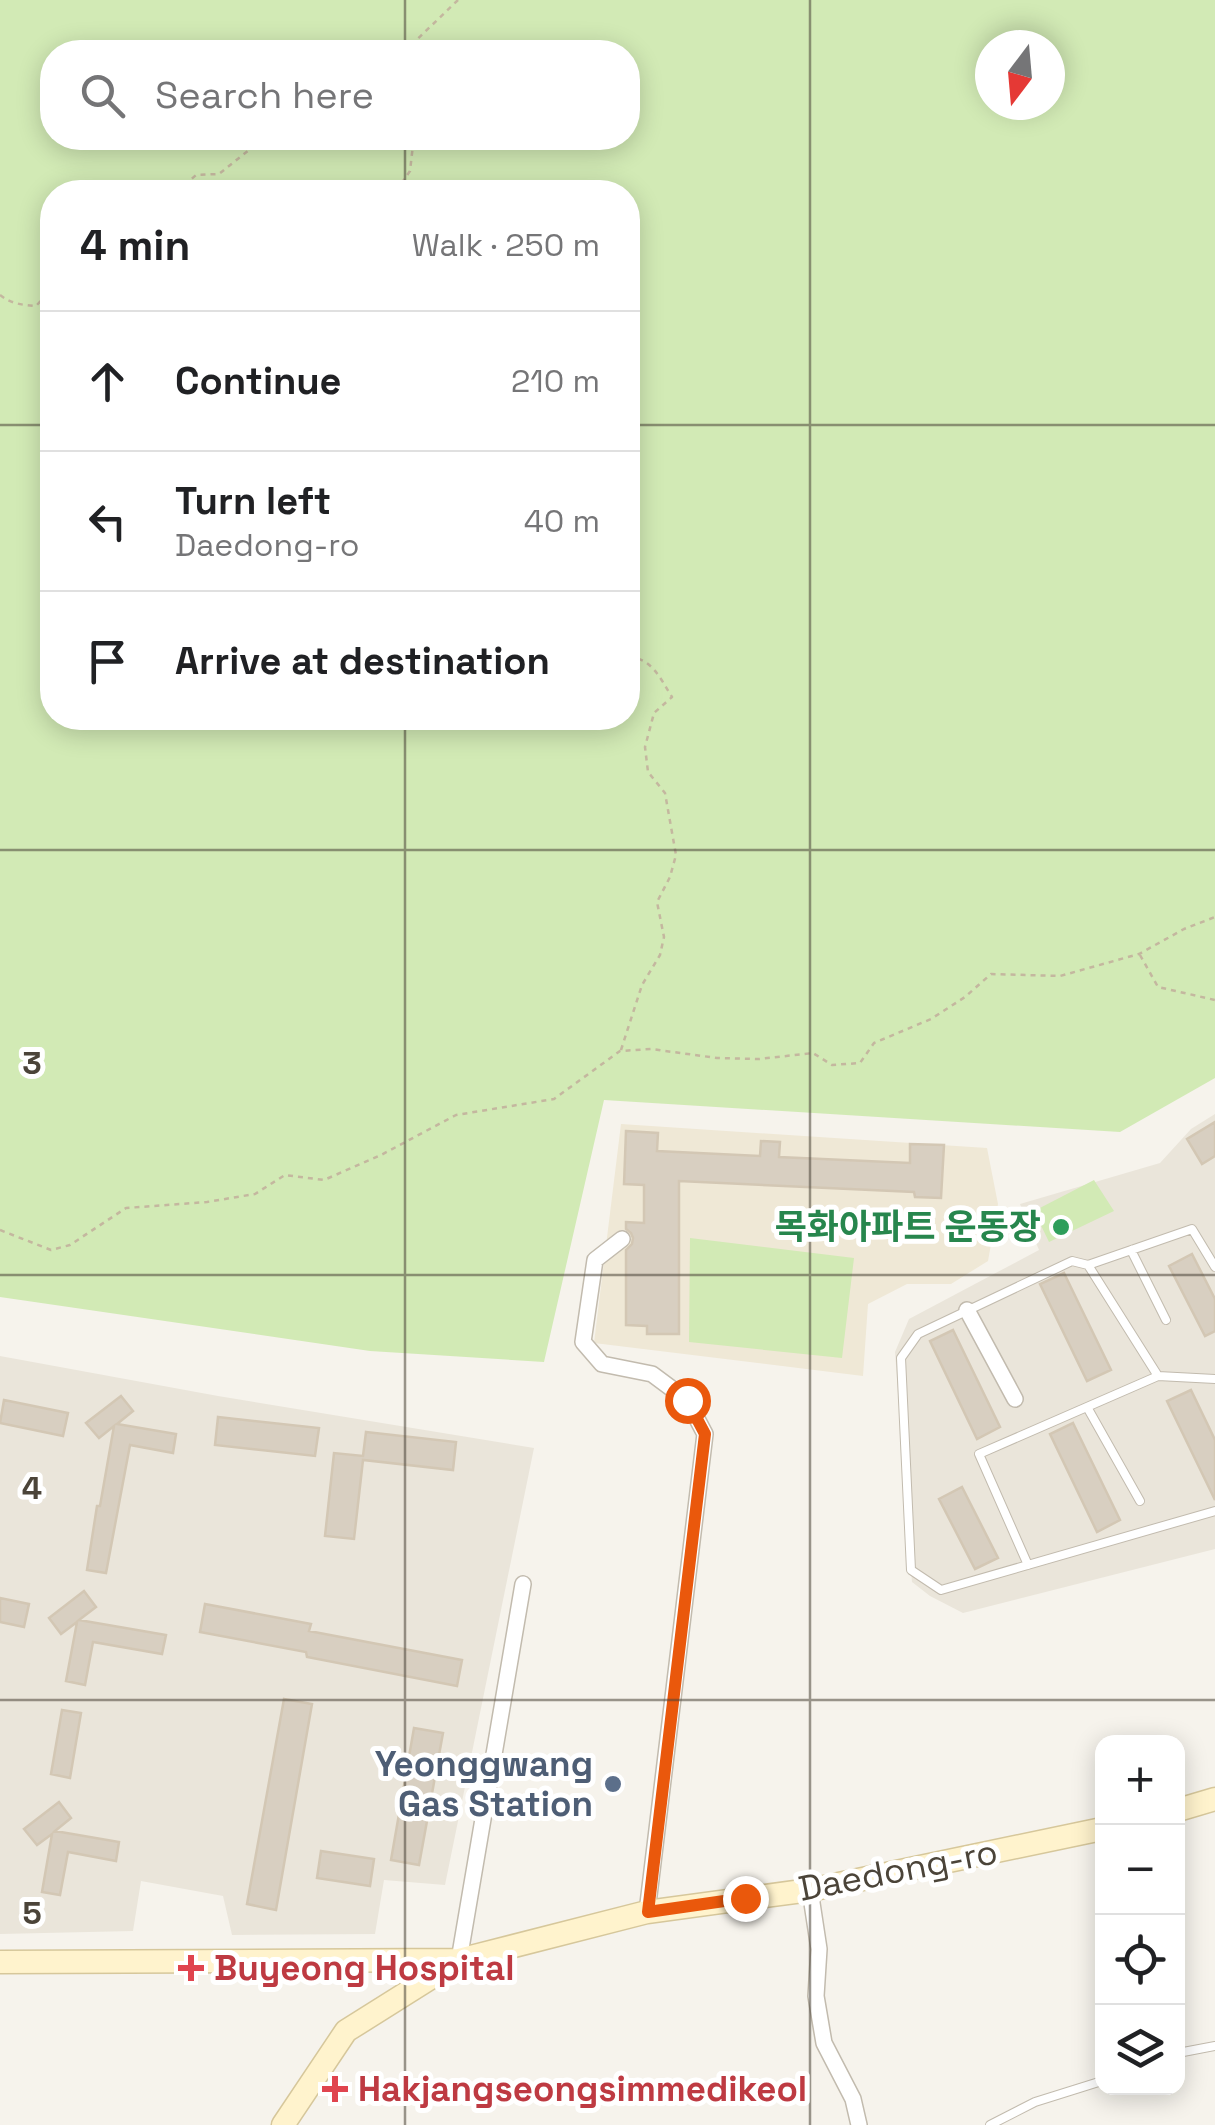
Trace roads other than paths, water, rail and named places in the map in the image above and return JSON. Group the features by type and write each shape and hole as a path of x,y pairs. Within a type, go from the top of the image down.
{"main road":[{"path":"1185,1808 1215,1799"},
{"name":"Daedong-ro","path":"283,2125 346,2030 459,1960 648,1912 810,1890 1095,1830"},
{"path":"0,1962 459,1960"}],"street":[{"path":"622,1240 595,1260 583,1342 602,1364 652,1374 687,1400 705,1434 648,1912"},
{"path":"967,1310 1015,1399"},
{"path":"459,1960 523,1584"},
{"path":"810,1890 819,1949 816,1996 824,2043 853,2099 858,2125"}],"lane":[{"path":"1215,1267 1192,1229 1088,1264 1072,1261 918,1334 901,1358 911,1570 941,1590 1215,1510"},
{"path":"1131,1250 1166,1320"},
{"path":"1088,1264 1158,1376"},
{"path":"1028,1564 980,1454 1158,1376 1215,1379"},
{"path":"1086,1407 1140,1502"},
{"path":"1185,2051 1215,2046"},
{"path":"990,2125 1035,2102 1095,2082"}],"place":[{"name":"목화아파트 운동장","path":"1061,1227"},
{"name":"Yeonggwang Gas Station","path":"613,1784"},
{"name":"Buyeong Hospital","path":"191,1968"},
{"name":"Hakjangseongsimmedikeol","path":"335,2089"}]}
